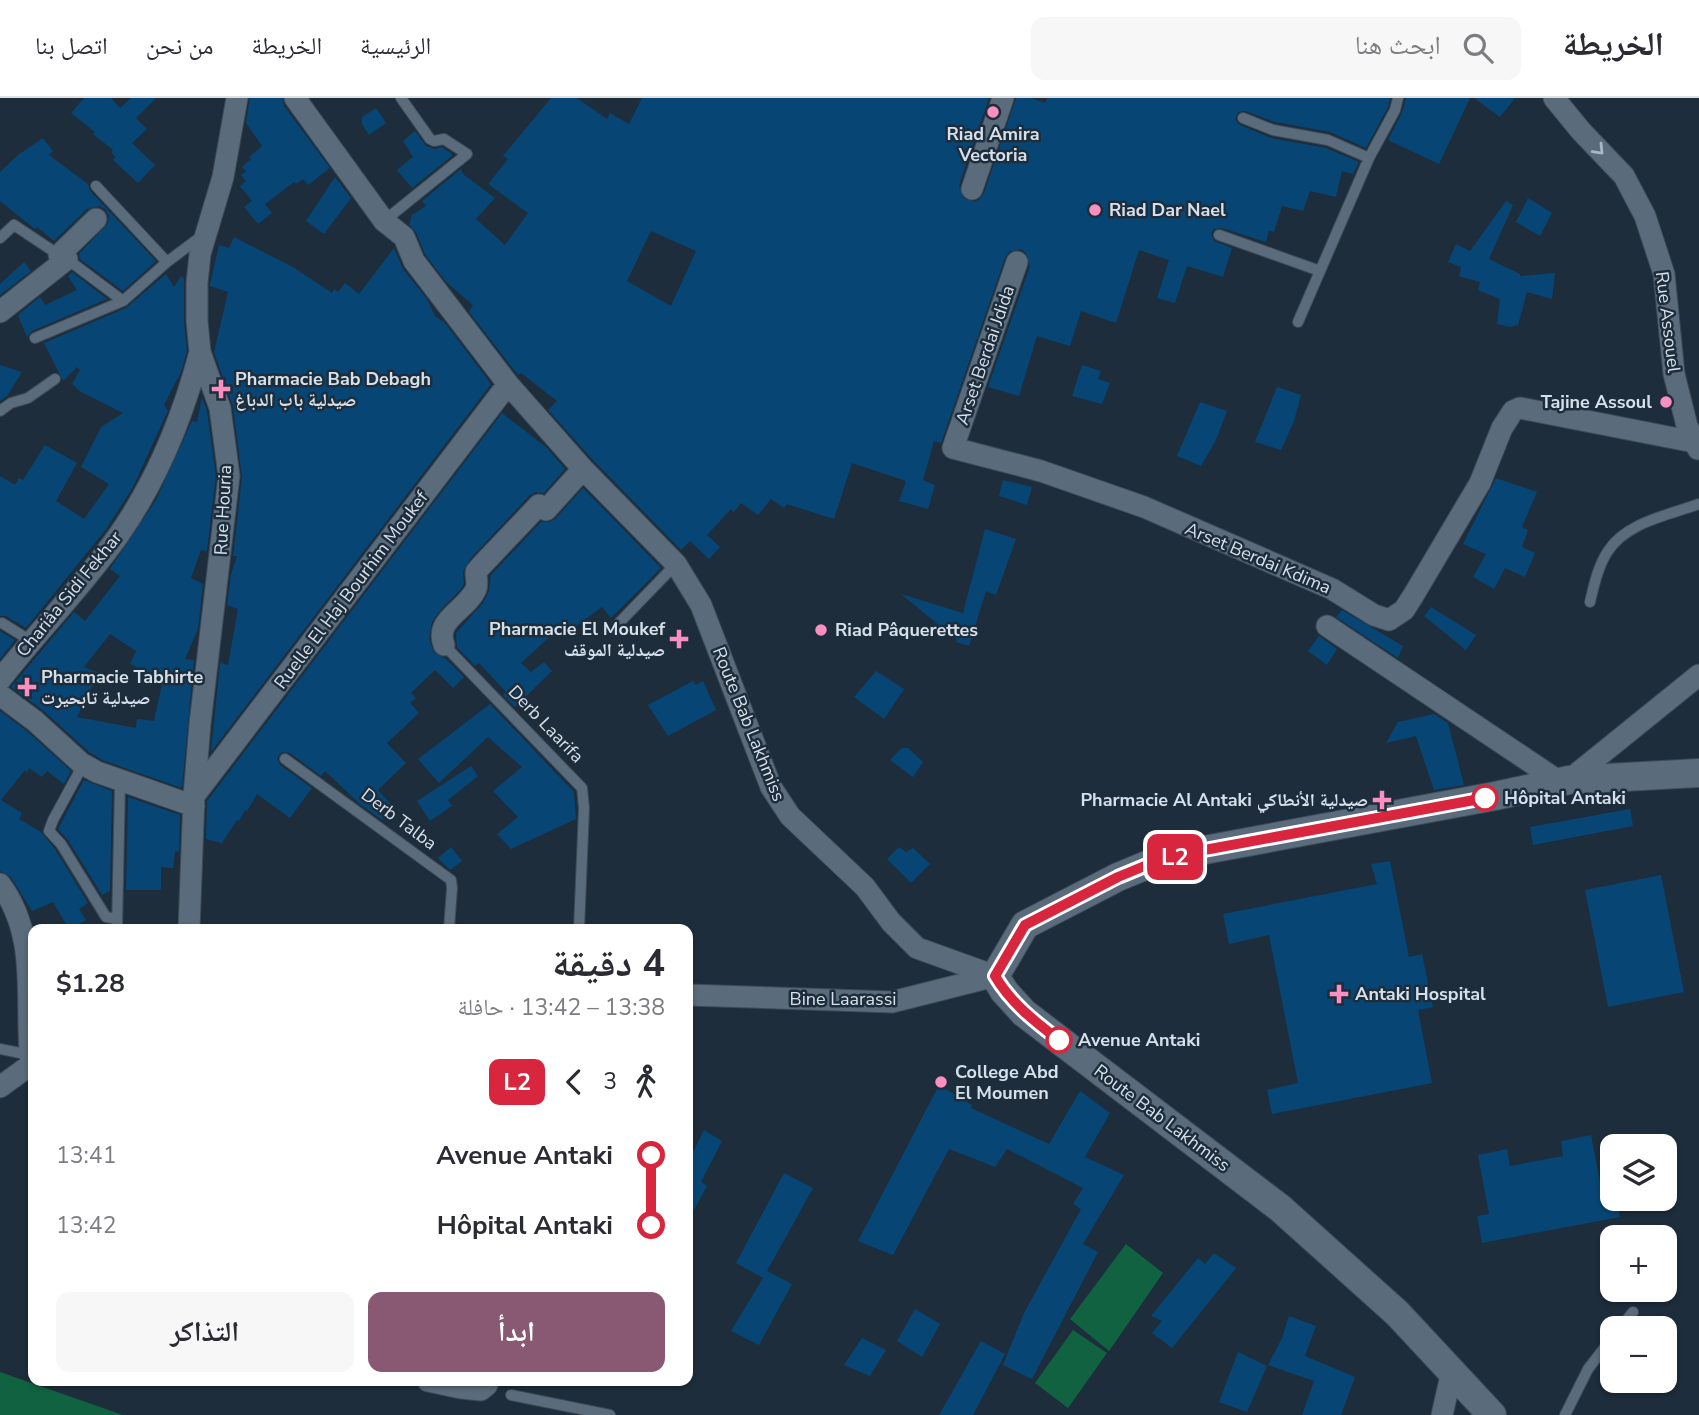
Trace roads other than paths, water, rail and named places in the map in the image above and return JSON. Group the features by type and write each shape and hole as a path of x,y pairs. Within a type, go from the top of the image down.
{"street":[{"name":"Rue Houria","path":"189,924 194,801 229,476 220,408 201,352 197,321 197,283 200,254 223,177 237,98"},
{"name":"Route Bab Lakhmiss","path":"295,98 384,221 404,237 414,261 508,384 583,469 676,564 701,605 771,787 782,805 865,887 891,922 916,948 995,976 1024,1013 1280,1208 1397,1313 1492,1415"},
{"path":"972,189 1003,98"},
{"name":"Rue Assouel","path":"1554,98 1624,176 1637,197 1664,274 1674,374 1686,426 1697,447"},
{"path":"0,312 63,257 96,219"},
{"name":"Arset Berdai Jdida","path":"954,448 1017,262"},
{"name":"Chariâa Sidi Fekhar","path":"0,680 111,545 143,494 191,387 201,352"},
{"name":"Ruelle El Haj Bourhim Moukef","path":"194,801 508,384"},
{"name":"Arset Berdai Kdima","path":"954,448 1041,471 1144,507 1332,589 1374,615 1389,620 1404,610 1449,536 1480,483 1502,428 1513,411 1520,408 1697,447"},
{"path":"444,645 442,628 472,595 477,586 476,572 538,505 546,510 583,469"},
{"path":"1327,626 1564,781"},
{"path":"1564,781 1699,675"},
{"path":"0,695 35,720 83,765 120,782 194,801"},
{"path":"995,976 1025,925 1147,865 1199,851 1564,781 1699,773"},
{"path":"0,884 10,899 26,943 28,961"},
{"name":"Bine Laarassi","path":"693,995 892,1002 995,976"},
{"path":"0,1087 28,1064"},
{"path":"1442,1415 1452,1371"},
{"path":"452,1386 481,1390 485,1386"}],"lane":[{"path":"384,221 467,154 444,139 433,141 401,98"},
{"path":"1298,322 1369,158 1395,110 1398,98"},
{"path":"1243,118 1273,130 1328,140 1369,158"},
{"path":"96,186 167,262"},
{"path":"0,238 14,225 123,300"},
{"path":"36,338 123,300 167,262 206,234"},
{"path":"1219,235 1320,271"},
{"path":"0,411 11,403 28,398 55,379"},
{"path":"1590,602 1599,568 1608,550 1619,538 1632,528 1699,504"},
{"path":"617,625 676,564"},
{"path":"2,622 31,641"},
{"name":"Derb Laarifa","path":"444,645 582,788 584,808 579,924"},
{"name":"Derb Talba","path":"285,759 451,880 449,924"},
{"path":"83,765 49,831 61,844 106,916 117,924"},
{"path":"117,924 120,782"},
{"path":"0,1049 28,1060"},
{"path":"1630,1316 1633,1312"},
{"path":"1565,1415 1588,1369 1600,1354"},
{"path":"511,1395 611,1415"}],"place":[{"name":"Riad Amira Vectoria","path":"993,112"},
{"name":"Riad Dar Nael","path":"1095,210"},
{"name":"Pharmacie Bab Debagh صيدلية باب الدباغ","path":"221,389"},
{"name":"Tajine Assoul","path":"1666,402"},
{"name":"Riad Pâquerettes","path":"821,630"},
{"name":"Pharmacie El Moukef صيدلية الموقف","path":"679,639"},
{"name":"Pharmacie Tabhirte صيدلية تابحيرت","path":"27,687"},
{"name":"Hôpital Antaki","path":"1485,798"},
{"name":"Pharmacie Al Antaki صيدلية الأنطاكي","path":"1382,800"},
{"name":"Antaki Hospital","path":"1339,994"},
{"name":"Avenue Antaki","path":"1059,1040"},
{"name":"College Abd El Moumen","path":"941,1082"}]}
